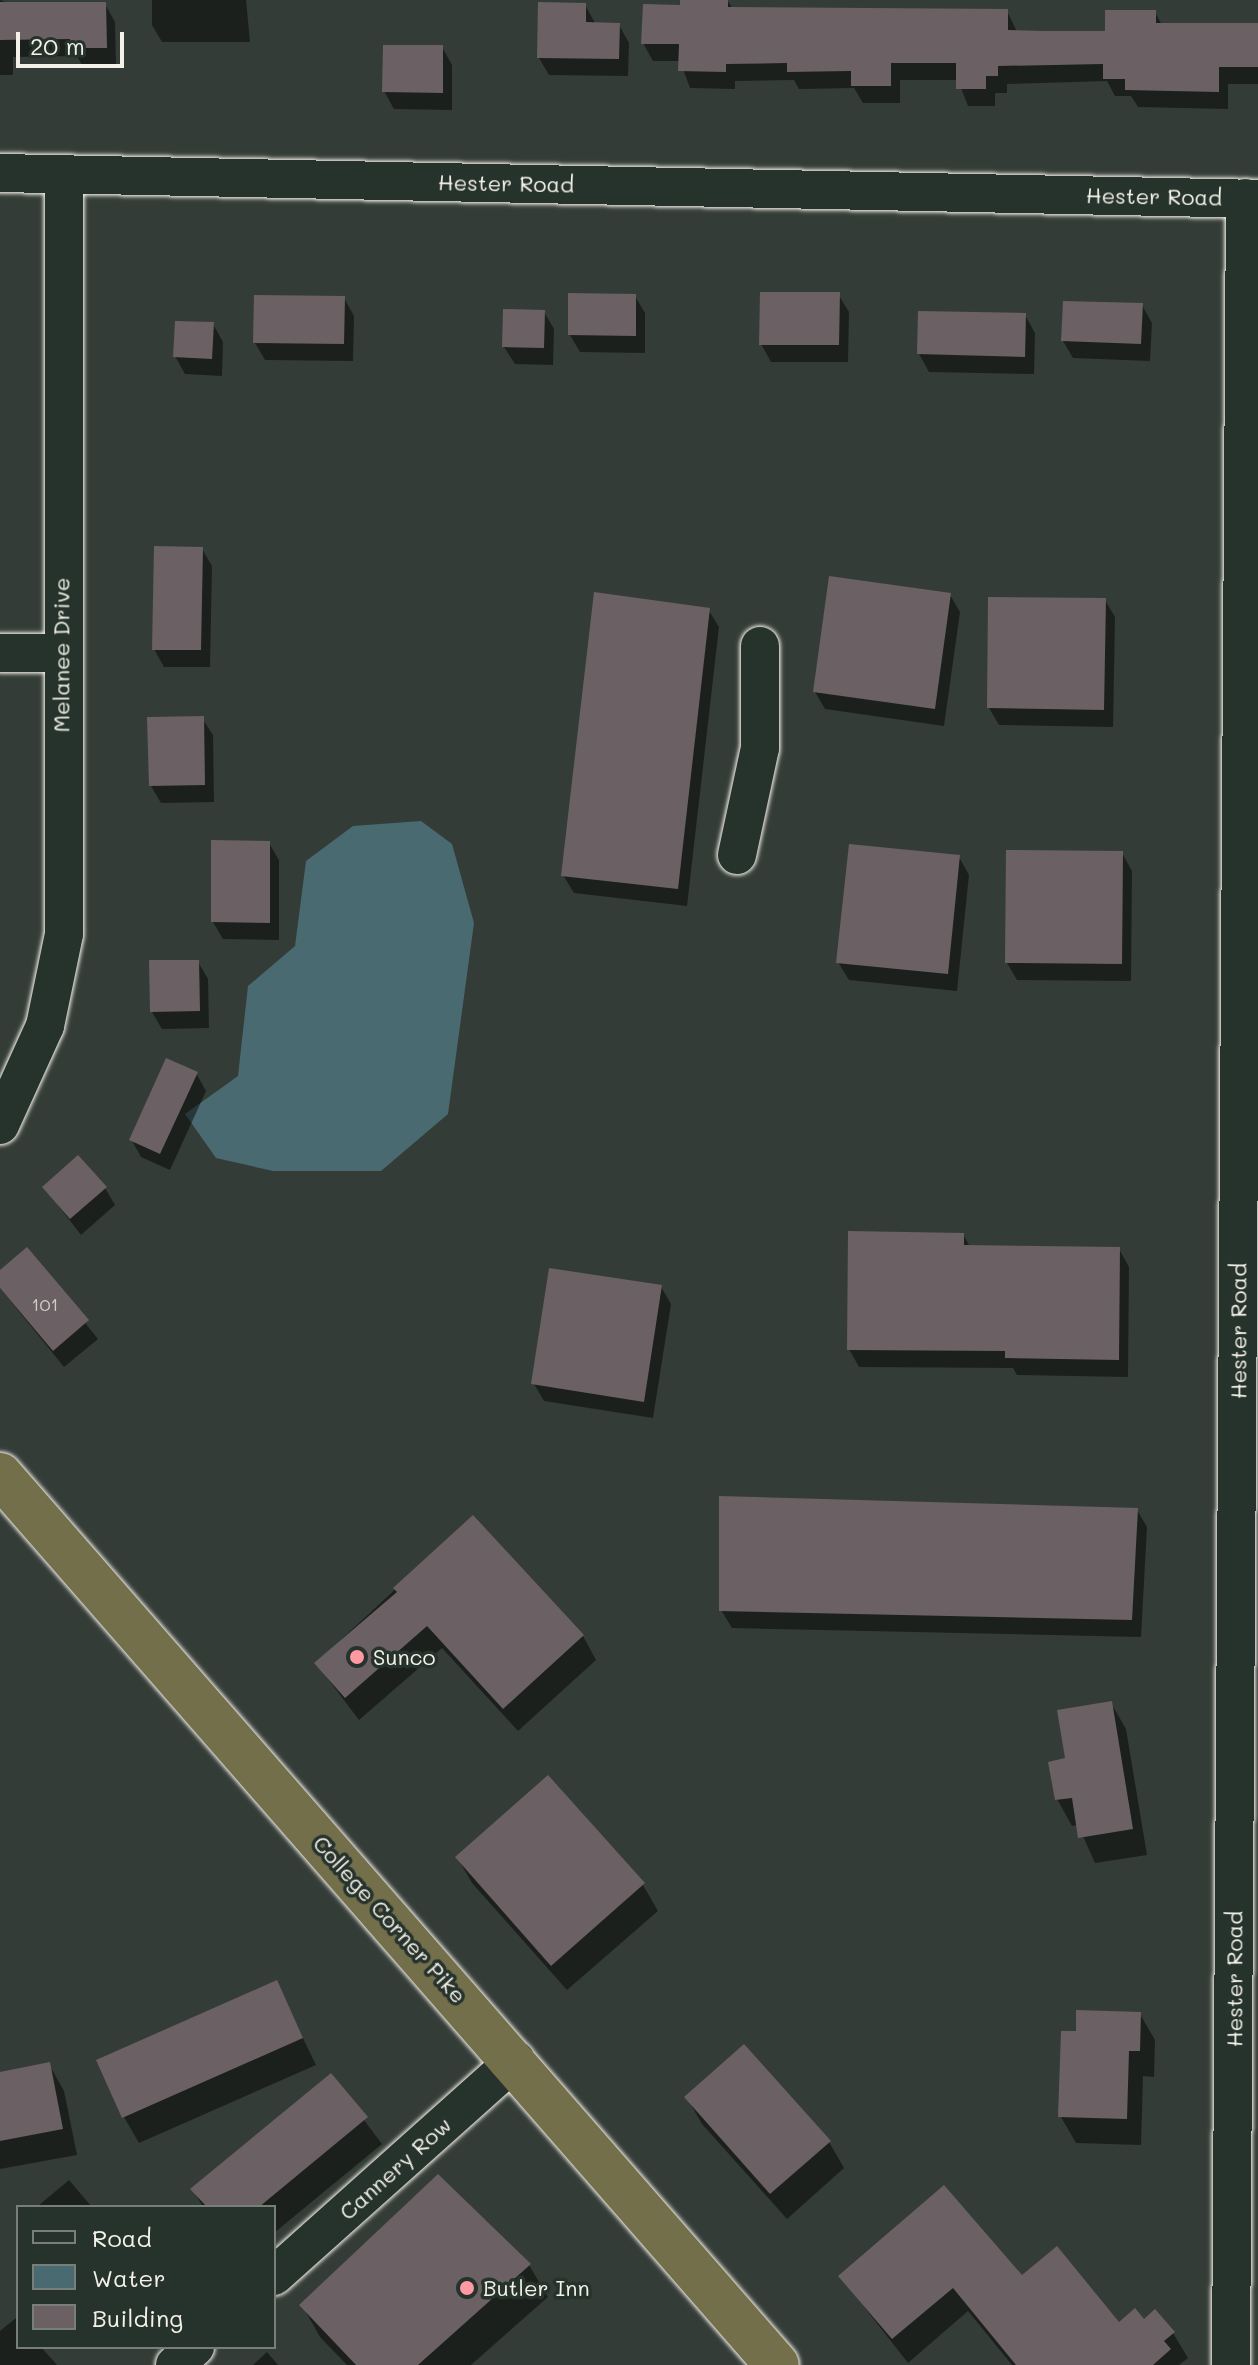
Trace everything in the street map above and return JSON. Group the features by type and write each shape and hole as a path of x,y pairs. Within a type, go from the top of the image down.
{"highway":[{"name":"College Corner Pike","path":"0,1475 516,2060 777,2365"}],"street":[{"name":"Hester Road","path":"0,173 1252,198 1247,1723 1231,2365"},
{"name":"Melanee Drive","path":"0,1125 45,1026 64,934 60,653 64,174"},
{"path":"737,855 760,748 760,646"},
{"path":"0,653 60,653"},
{"name":"Cannery Row","path":"276,2274 516,2060"},
{"path":"175,2365 193,2349"}],"water":[{"path":"421,821 452,844 474,923 448,1114 381,1171 273,1171 216,1158 185,1114 238,1076 248,986 295,946 306,861 353,826"}],"building":[{"path":"680,0 728,0 728,7 1008,9 1008,30 1044,31 1105,31 1105,10 1156,10 1156,23 1258,23 1258,67 1219,67 1219,92 1125,90 1125,79 1103,79 1103,64 998,66 998,76 986,76 986,89 956,89 956,63 891,63 891,86 851,86 851,71 787,72 787,63 726,64 726,72 678,71 679,44 641,44 643,4 680,5"},
{"path":"0,2 106,2 107,48 70,48 70,39 0,40"},
{"path":"538,2 586,3 586,22 620,23 619,59 537,58"},
{"path":"383,45 443,45 443,93 382,92"},
{"path":"760,292 840,292 839,345 759,345"},
{"path":"568,293 636,294 636,336 568,335"},
{"path":"254,295 345,296 344,344 253,343"},
{"path":"1063,301 1143,303 1141,344 1061,341"},
{"path":"503,309 545,310 544,348 502,347"},
{"path":"918,311 1026,313 1025,357 917,354"},
{"path":"175,321 214,322 212,359 173,357"},
{"path":"154,546 203,547 201,650 152,650"},
{"path":"829,576 951,593 935,709 813,692"},
{"path":"594,592 710,608 678,889 561,876"},
{"path":"988,597 1106,598 1104,710 987,708"},
{"path":"204,716 205,785 149,786 147,717"},
{"path":"211,840 270,841 270,923 211,922"},
{"path":"849,844 960,855 948,974 836,963"},
{"path":"1006,850 1123,851 1122,964 1005,963"},
{"path":"149,960 199,960 200,1011 150,1012"},
{"path":"166,1058 198,1072 160,1154 129,1140"},
{"path":"78,1155 107,1187 70,1219 42,1187"},
{"path":"848,1231 964,1233 964,1245 1120,1247 1119,1360 1005,1358 1005,1351 847,1350"},
{"path":"27,1247 89,1320 53,1351 0,1288 0,1270"},
{"path":"549,1268 662,1285 644,1402 531,1384"},
{"path":"719,1496 1138,1508 1132,1620 719,1611"},
{"path":"473,1515 584,1635 503,1709 427,1626 345,1698 314,1663 397,1592 393,1588"},
{"path":"1112,1701 1133,1829 1078,1838 1072,1798 1055,1800 1048,1762 1065,1758 1057,1710"},
{"path":"548,1775 645,1883 551,1966 455,1857"},
{"path":"277,1980 303,2038 122,2118 96,2060"},
{"path":"1076,2010 1141,2012 1140,2051 1129,2051 1127,2119 1058,2117 1061,2031 1076,2031"},
{"path":"744,2044 831,2141 770,2194 684,2097"},
{"path":"50,2062 63,2129 0,2141 0,2072"},
{"path":"331,2073 368,2117 261,2205 205,2205 190,2189"},
{"path":"438,2174 531,2264 418,2365 356,2365 299,2305"},
{"path":"944,2185 1022,2275 1057,2246 1119,2322 1135,2308 1144,2319 1155,2309 1175,2332 1164,2341 1171,2349 1153,2365 1016,2365 953,2288 892,2339 838,2276"}],"place":[{"name":"Sunco","path":"357,1657"},
{"name":"Butler Inn","path":"467,2288"}]}
